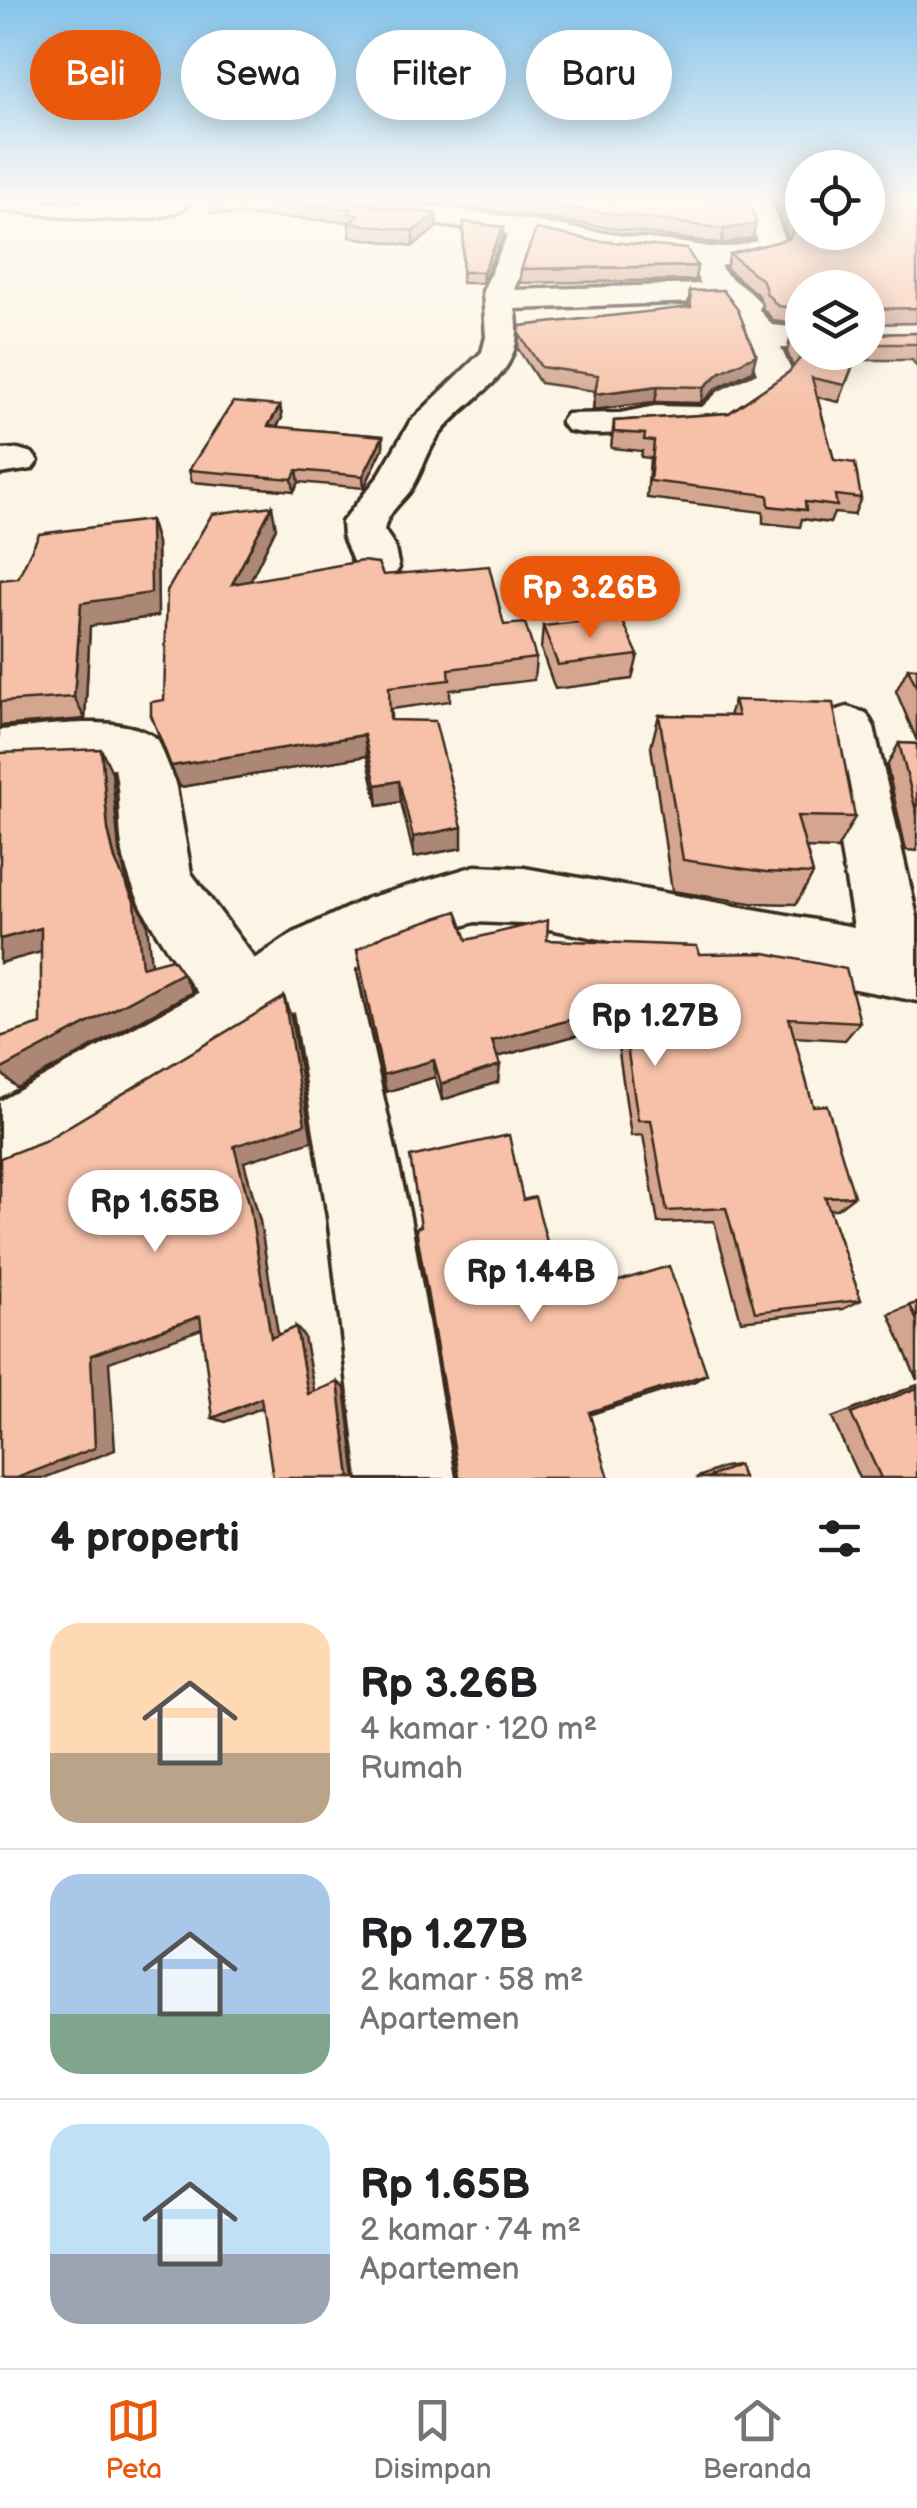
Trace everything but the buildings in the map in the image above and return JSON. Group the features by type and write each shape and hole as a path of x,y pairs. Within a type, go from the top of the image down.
{"street":[{"path":"376,568 372,545 363,538 361,530 364,519 397,479 422,430 497,357 504,332 498,300 504,271"},
{"path":"580,422 620,424 655,417 710,418 732,399 774,378 775,372 757,332 743,310 745,304 726,292 706,271"},
{"path":"498,300 726,292"},
{"path":"757,332 769,338 785,338"},
{"path":"0,1139 34,1126 368,927 474,894 524,896 905,968 847,727"},
{"path":"0,751 114,745 133,749 144,761 153,848 167,888 246,1002"},
{"path":"318,955 369,1217 407,1478"}]}
